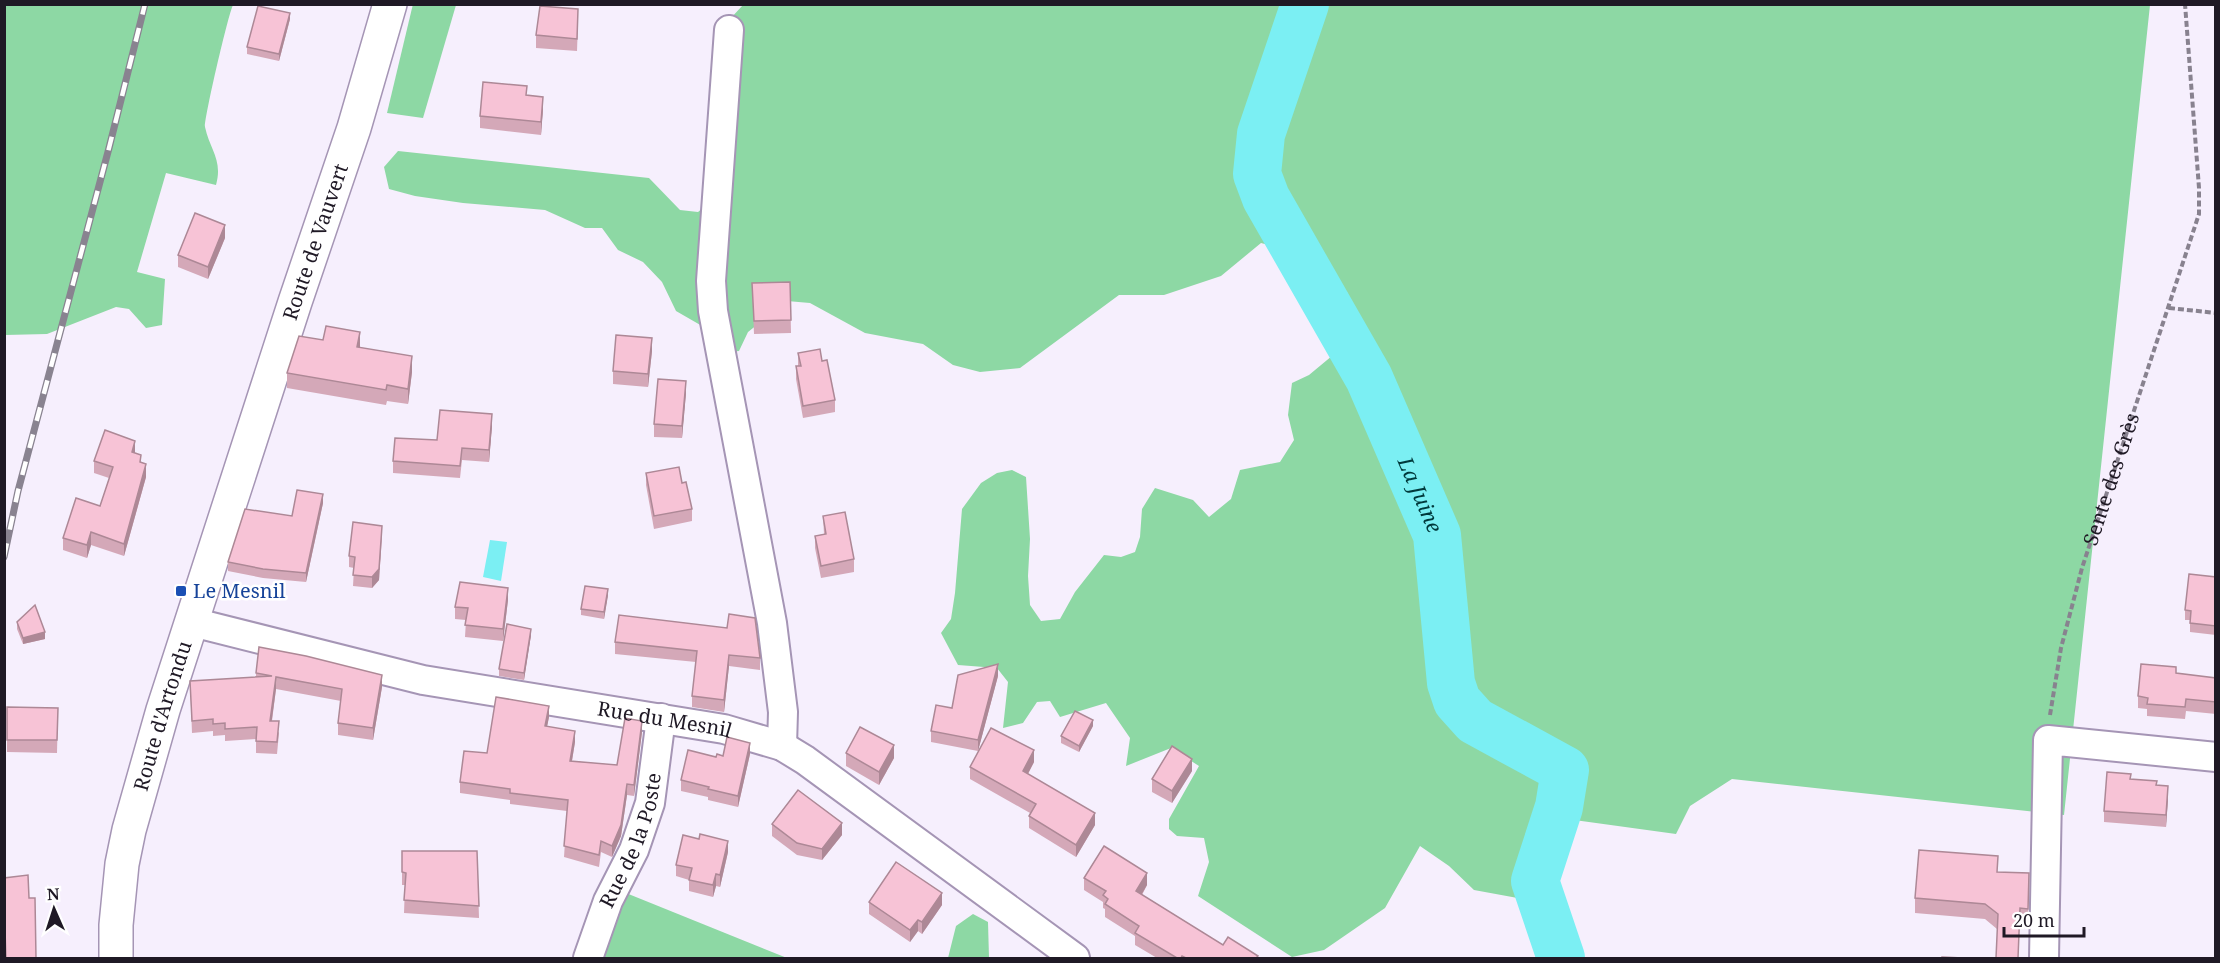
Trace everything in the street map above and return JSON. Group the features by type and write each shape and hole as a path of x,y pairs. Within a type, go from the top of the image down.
{"main road":[{"name":"Route de Vauvert","path":"239,480 295,302 354,128 390,4"},
{"name":"Route d'Artondu","path":"116,958 116,925 122,864 129,830 163,710 239,480"}],"street":[{"path":"729,30 711,281 713,311 772,624 783,712 782,746"},
{"name":"Rue du Mesnil","path":"192,622 423,680 724,729 782,746 805,760 1075,958"},
{"name":"Rue de la Poste","path":"588,958 608,901 634,850 650,803 661,718"},
{"path":"2044,958 2048,740 2216,757"}],"path":[{"name":"Sente des Grès","path":"2048,740 2061,648 2082,568 2199,214 2185,4"},
{"path":"2169,308 2216,313"}],"green space":[{"path":"413,4 456,5 423,118 387,113"},
{"path":"4,5 233,5 226,27 205,127 217,162 216,185 166,173 137,272 165,279 162,325 146,328 129,309 116,307 47,334 5,335"},
{"path":"743,5 2150,5 2064,815 1732,779 1690,806 1676,834 1567,819 1566,844 1553,881 1523,899 1474,890 1449,866 1420,846 1385,908 1324,950 1292,957 1198,896 1209,862 1204,838 1177,836 1169,829 1169,819 1199,766 1171,748 1126,766 1130,738 1106,703 1060,717 1050,701 1037,702 1023,723 1003,728 1008,682 997,668 958,665 941,633 951,619 962,509 981,483 997,473 1012,470 1026,477 1030,539 1028,576 1030,605 1041,621 1060,619 1075,592 1104,555 1121,557 1135,552 1140,537 1142,509 1155,488 1193,500 1209,517 1231,499 1240,470 1280,462 1294,440 1288,415 1292,383 1309,375 1356,336 1347,292 1313,257 1261,243 1221,276 1164,295 1119,295 1020,368 980,372 953,365 923,344 865,333 810,303 787,301 748,332 739,351 720,353 709,330 676,311 662,282 643,262 618,250 602,228 585,228 545,210 463,203 415,196 389,189 384,167 398,151 649,178 680,210 698,212 716,197 730,19"},
{"path":"626,893 787,958 574,958 588,918"},
{"path":"973,914 988,922 989,958 948,958 956,926"}],"water":[{"path":"490,540 507,542 501,581 483,577"}],"building":[{"path":"258,6 290,13 279,54 247,47"},
{"path":"540,6 578,9 577,39 536,35"},
{"path":"483,82 527,86 526,95 543,97 541,122 480,116"},
{"path":"195,213 225,225 208,267 178,255"},
{"path":"790,282 791,320 754,321 752,283"},
{"path":"326,326 360,332 357,347 412,356 408,389 387,385 386,390 287,373 299,336 323,340"},
{"path":"616,335 652,338 648,374 613,371"},
{"path":"820,349 822,361 827,360 835,400 803,406 796,366 801,366 798,353"},
{"path":"658,379 686,381 682,426 654,424"},
{"path":"440,410 492,414 489,450 462,448 460,466 393,461 395,438 437,440"},
{"path":"105,430 135,441 132,452 141,455 140,462 146,464 124,544 91,532 87,545 63,538 76,498 100,506 113,467 94,461"},
{"path":"679,467 682,483 686,482 692,509 654,516 646,473"},
{"path":"297,490 323,494 306,573 263,569 228,562 245,509 292,516"},
{"path":"845,512 854,559 821,566 815,536 826,534 823,516"},
{"path":"353,522 382,526 379,569 372,577 353,575 355,557 349,556"},
{"path":"2189,574 2216,577 2216,626 2190,623 2191,611 2185,610"},
{"path":"460,582 508,588 503,629 465,625 468,608 455,607"},
{"path":"585,586 608,589 604,612 581,609"},
{"path":"35,605 45,632 23,638 17,622"},
{"path":"729,614 755,618 760,658 729,655 724,700 692,696 697,651 615,642 619,615 727,628"},
{"path":"507,624 531,629 524,673 499,669"},
{"path":"259,647 382,675 373,728 338,723 342,689 276,677 270,721 279,721 277,742 256,741 257,727 225,729 225,723 213,724 213,719 192,721 190,681 272,676 256,673"},
{"path":"998,664 978,740 931,731 936,705 952,708 958,675"},
{"path":"2141,664 2176,667 2176,673 2216,678 2216,702 2186,699 2185,707 2147,704 2148,698 2138,696"},
{"path":"496,697 549,706 545,726 575,731 570,761 617,765 625,718 642,721 634,785 627,784 621,825 612,846 601,841 599,855 564,846 568,800 510,793 510,789 460,782 464,751 487,753"},
{"path":"7,707 58,708 57,740 7,740"},
{"path":"1075,711 1093,720 1079,746 1061,736"},
{"path":"860,727 894,745 879,772 846,753"},
{"path":"991,728 1034,750 1023,771 1095,813 1076,845 1029,816 1036,804 970,767"},
{"path":"727,737 750,743 738,796 681,780 688,750 716,757 717,754 723,756"},
{"path":"1172,746 1192,759 1172,791 1152,779"},
{"path":"2107,772 2131,774 2130,779 2157,781 2156,785 2168,786 2166,815 2104,811"},
{"path":"798,790 842,823 822,849 797,843 772,824"},
{"path":"700,834 728,841 720,875 716,874 713,885 689,880 692,868 676,865 683,835 699,839"},
{"path":"1104,846 1147,873 1136,891 1223,945 1228,937 1258,956 1256,958 1186,958 1182,956 1177,958 1135,933 1139,926 1105,904 1108,899 1103,895 1106,891 1084,878"},
{"path":"1919,850 1998,856 1997,872 2029,873 2028,909 2020,908 2018,958 1996,958 1998,914 1985,904 1915,898"},
{"path":"402,851 477,851 479,906 404,900 406,873 402,872"},
{"path":"896,862 942,893 922,922 918,920 910,930 869,902"},
{"path":"28,875 29,898 35,898 36,958 6,958 4,878"}],"waterway":[{"name":"La Juine","path":"1305,4 1261,134 1257,174 1266,198 1369,378 1437,535 1451,683 1457,701 1475,721 1565,770 1559,807 1535,881 1561,958"}],"railway":[{"path":"4,557 18,491 145,4"}],"place":[{"name":"Le Mesnil","path":"181,591"}]}
